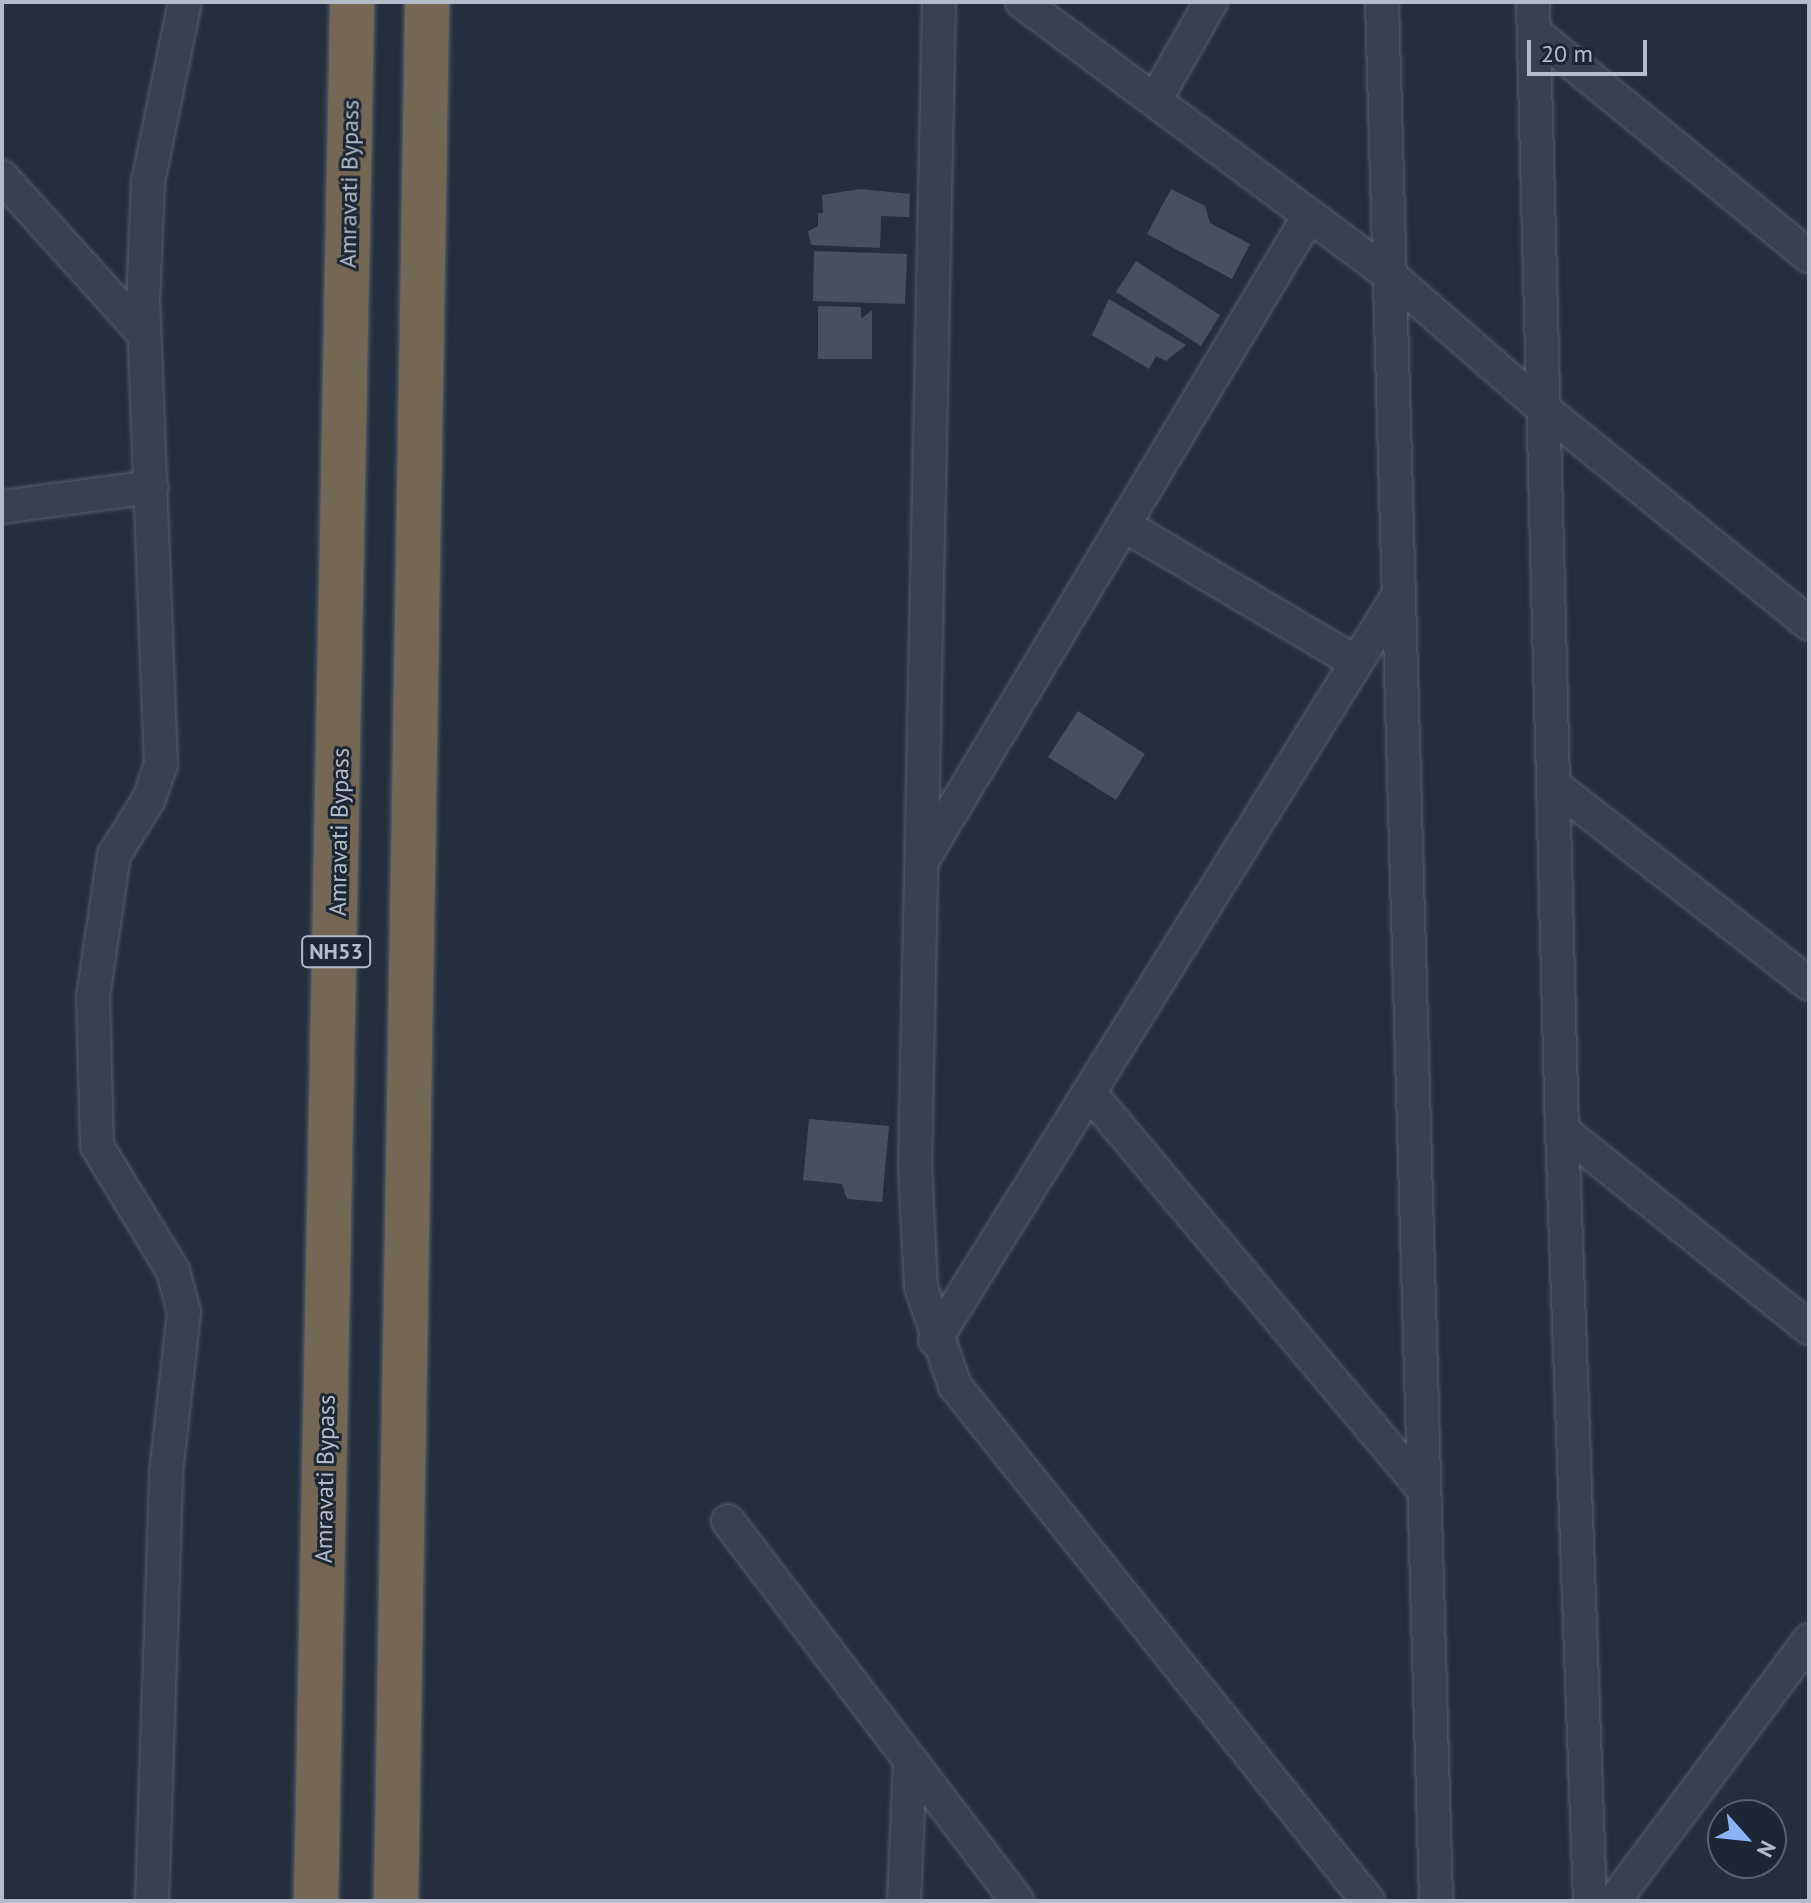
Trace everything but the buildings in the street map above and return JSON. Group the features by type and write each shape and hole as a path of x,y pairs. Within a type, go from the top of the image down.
{"highway":[{"name":"Amravati Bypass","path":"316,1901 352,2"},
{"path":"396,1901 427,2"}],"street":[{"path":"152,1901 166,1473 184,1312 173,1271 97,1146 93,997 114,855 149,799 161,765 144,334 148,182 185,2"},
{"path":"939,2 915,1165 921,1287 935,1340 955,1386 1356,1895"},
{"path":"1022,2 1390,275 1545,410 1809,624"},
{"path":"1155,100 1211,2"},
{"path":"1382,2 1436,1901"},
{"path":"1533,17 1809,256"},
{"path":"1533,17 1562,1130 1590,1901"},
{"path":"2,177 144,334"},
{"path":"921,862 1309,216"},
{"path":"2,507 152,487"},
{"path":"1124,525 1356,662"},
{"path":"935,1340 1399,594"},
{"path":"1555,786 1809,984"},
{"path":"1089,1092 1424,1490"},
{"path":"1562,1130 1809,1328"},
{"path":"728,1521 1017,1901"},
{"path":"1614,1901 1809,1640"},
{"path":"904,1901 910,1762"}]}
